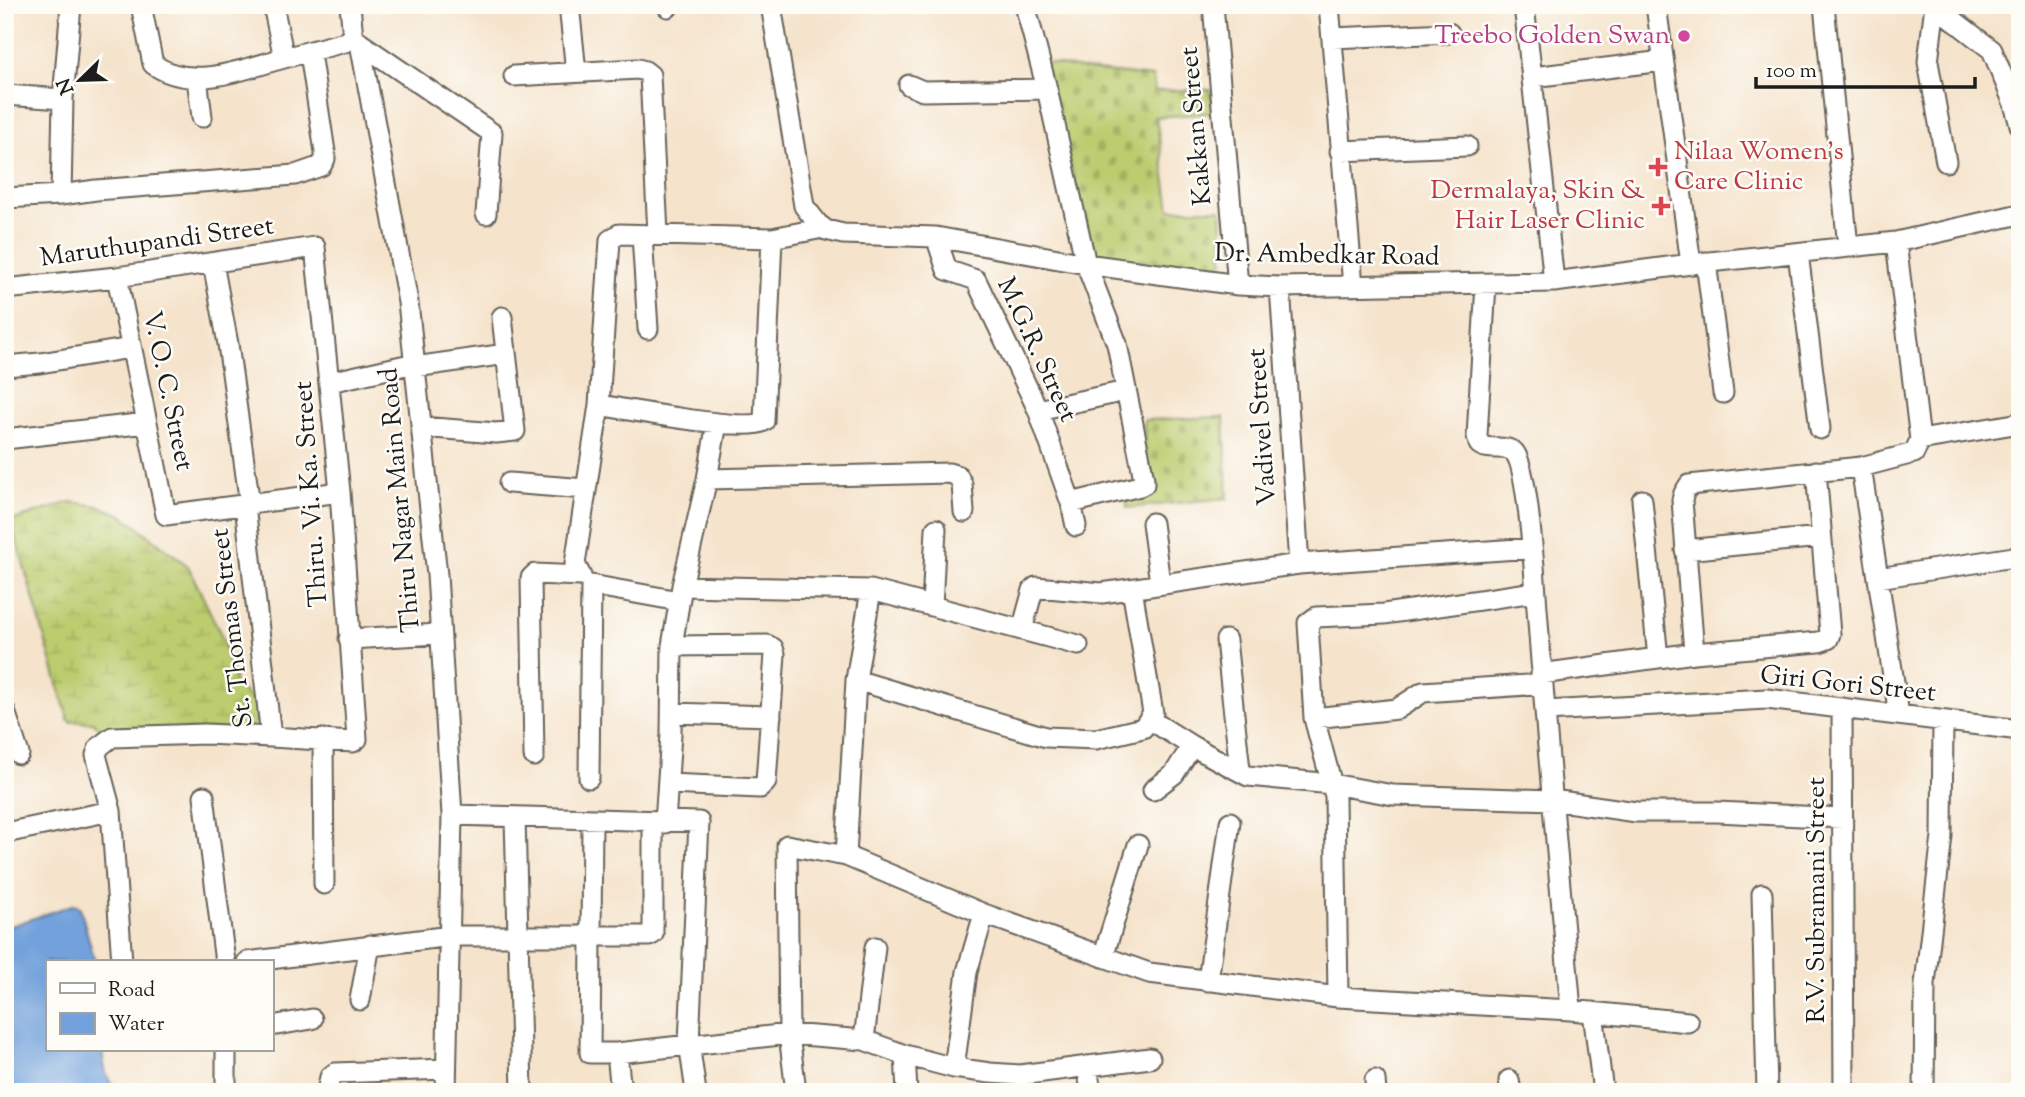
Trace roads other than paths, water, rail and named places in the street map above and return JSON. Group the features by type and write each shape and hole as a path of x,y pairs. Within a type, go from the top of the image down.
{"street":[{"path":"61,195 63,99 71,5"},
{"path":"141,5 153,64 165,73 204,79 356,40 492,133 486,214"},
{"path":"273,5 284,58"},
{"name":"Thiru Nagar Main Road","path":"350,5 408,302 437,575 452,816 446,1092"},
{"path":"569,5 576,72"},
{"path":"771,5 800,192 810,215 823,228"},
{"path":"1025,5 1047,89 1086,264 1117,344 1144,484 1071,503"},
{"name":"Kakkan Street","path":"1213,5 1238,285"},
{"path":"1329,5 1353,286"},
{"path":"1524,5 1554,282"},
{"path":"1656,5 1662,61 1723,393"},
{"path":"1824,5 1848,247"},
{"path":"1935,5 1992,51 2017,103 2020,125"},
{"path":"1935,5 1928,62 1946,162"},
{"path":"1332,38 1450,33"},
{"path":"5,198 295,175 321,166 325,152 310,52"},
{"path":"1533,78 1662,61"},
{"path":"514,76 638,69 650,75 648,329"},
{"path":"197,78 202,117"},
{"path":"909,85 923,91 1047,89"},
{"path":"5,95 63,99"},
{"path":"1340,150 1467,146"},
{"name":"Dr. Ambedkar Road","path":"823,228 843,234 936,237 1086,264 1238,285 1280,287 1554,282 1896,242 2020,214"},
{"path":"534,756 531,578 535,574 581,576 575,564 599,405 610,240 619,234 772,238 823,228"},
{"name":"M.G.R. Street","path":"936,237 947,270 976,280 1038,410 1071,503 1076,526"},
{"path":"599,405 717,423 758,425 764,421 772,238"},
{"path":"1694,653 1682,500 1689,485 1861,467 1914,453 1920,440 1896,242"},
{"name":"Maruthupandi Street","path":"5,289 117,277 315,247"},
{"name":"Thiru. Vi. Ka. Street","path":"315,247 340,492 357,739"},
{"path":"1798,253 1820,429"},
{"name":"St. Thomas Street","path":"213,263 228,344 271,737 353,742 357,739"},
{"name":"V. O. C. Street","path":"117,277 166,515 247,505"},
{"path":"1486,284 1478,436 1479,444 1486,449 1506,449 1514,453 1522,468 1532,548 1571,1010"},
{"name":"Vadivel Street","path":"1280,287 1299,564"},
{"path":"421,427 496,433 515,431 502,317"},
{"path":"5,366 131,348"},
{"path":"330,382 415,365 506,354"},
{"path":"1038,410 1126,391"},
{"path":"5,439 146,423"},
{"path":"261,960 450,936 653,934 659,822 668,784 672,646 717,423"},
{"path":"1920,440 2020,424"},
{"path":"1861,467 1899,716"},
{"path":"1314,718 1397,709 1423,692 1542,679 1694,653 1828,639 1830,634 1816,471"},
{"path":"707,479 949,473 958,476 962,484 964,512"},
{"path":"509,483 586,489"},
{"path":"247,505 340,492"},
{"path":"1642,500 1658,658"},
{"path":"1152,523 1160,583"},
{"path":"932,606 936,529"},
{"path":"1685,550 1821,537"},
{"path":"1022,630 1032,590 1036,586 1102,593 1299,564 1532,548"},
{"path":"1878,578 2020,556"},
{"path":"589,778 591,585 681,593 871,590 1078,645"},
{"path":"856,680 1046,737 1096,739 1143,728 1153,713 1132,589"},
{"path":"846,856 856,680 871,590"},
{"path":"1338,997 1335,796 1314,718 1308,623 1311,618 1384,614 1535,592"},
{"path":"349,639 439,634"},
{"path":"1226,640 1240,770"},
{"path":"668,784 760,788 766,782 775,654 773,648 767,645 672,646"},
{"name":"Giri Gori Street","path":"1545,711 1767,699 2020,730"},
{"name":"R.V. Subramani Street","path":"1842,708 1844,1092"},
{"path":"5,711 19,754"},
{"path":"671,713 771,716"},
{"path":"1149,719 1248,776 1332,784 1393,795 1553,800 1636,812 1717,812 1843,818"},
{"path":"1924,1092 1925,984 1942,836 1942,721"},
{"path":"122,960 111,811 96,755 99,747 112,737 205,734 271,737"},
{"path":"323,740 324,884"},
{"path":"1153,790 1174,774 1192,746"},
{"path":"204,796 226,960"},
{"path":"5,833 111,811"},
{"path":"452,816 699,822 689,1043 696,1092"},
{"path":"515,817 522,1092"},
{"path":"592,820 590,1053 789,1034 864,1040 991,1083 1020,1075 1150,1058"},
{"path":"1208,981 1230,822"},
{"path":"796,1092 789,1034 787,845 846,856 984,914 1149,973 1338,997 1571,1010 1688,1022"},
{"path":"1103,957 1138,845"},
{"path":"1762,894 1767,1092"},
{"path":"954,1069 967,972 984,914"},
{"path":"360,1000 370,945"},
{"path":"864,1040 875,947"},
{"path":"1593,1012 1604,1092"},
{"path":"273,1026 313,1019"},
{"path":"226,1052 226,1092"},
{"path":"617,1052 621,1092"},
{"path":"905,1055 907,1092"},
{"path":"1087,1066 1091,1092"},
{"path":"327,1092 330,1077 335,1073 446,1069"}],"water":[{"path":"72,905 80,907 94,960 46,960 46,1052 102,1052 108,1079 120,1091 187,1088 191,1092 5,1092 5,928"}],"place":[{"name":"Treebo Golden Swan","path":"1684,36"},
{"name":"Nilaa Women's Care Clinic","path":"1658,167"},
{"name":"Dermalaya, Skin & Hair Laser Clinic","path":"1661,206"}]}
